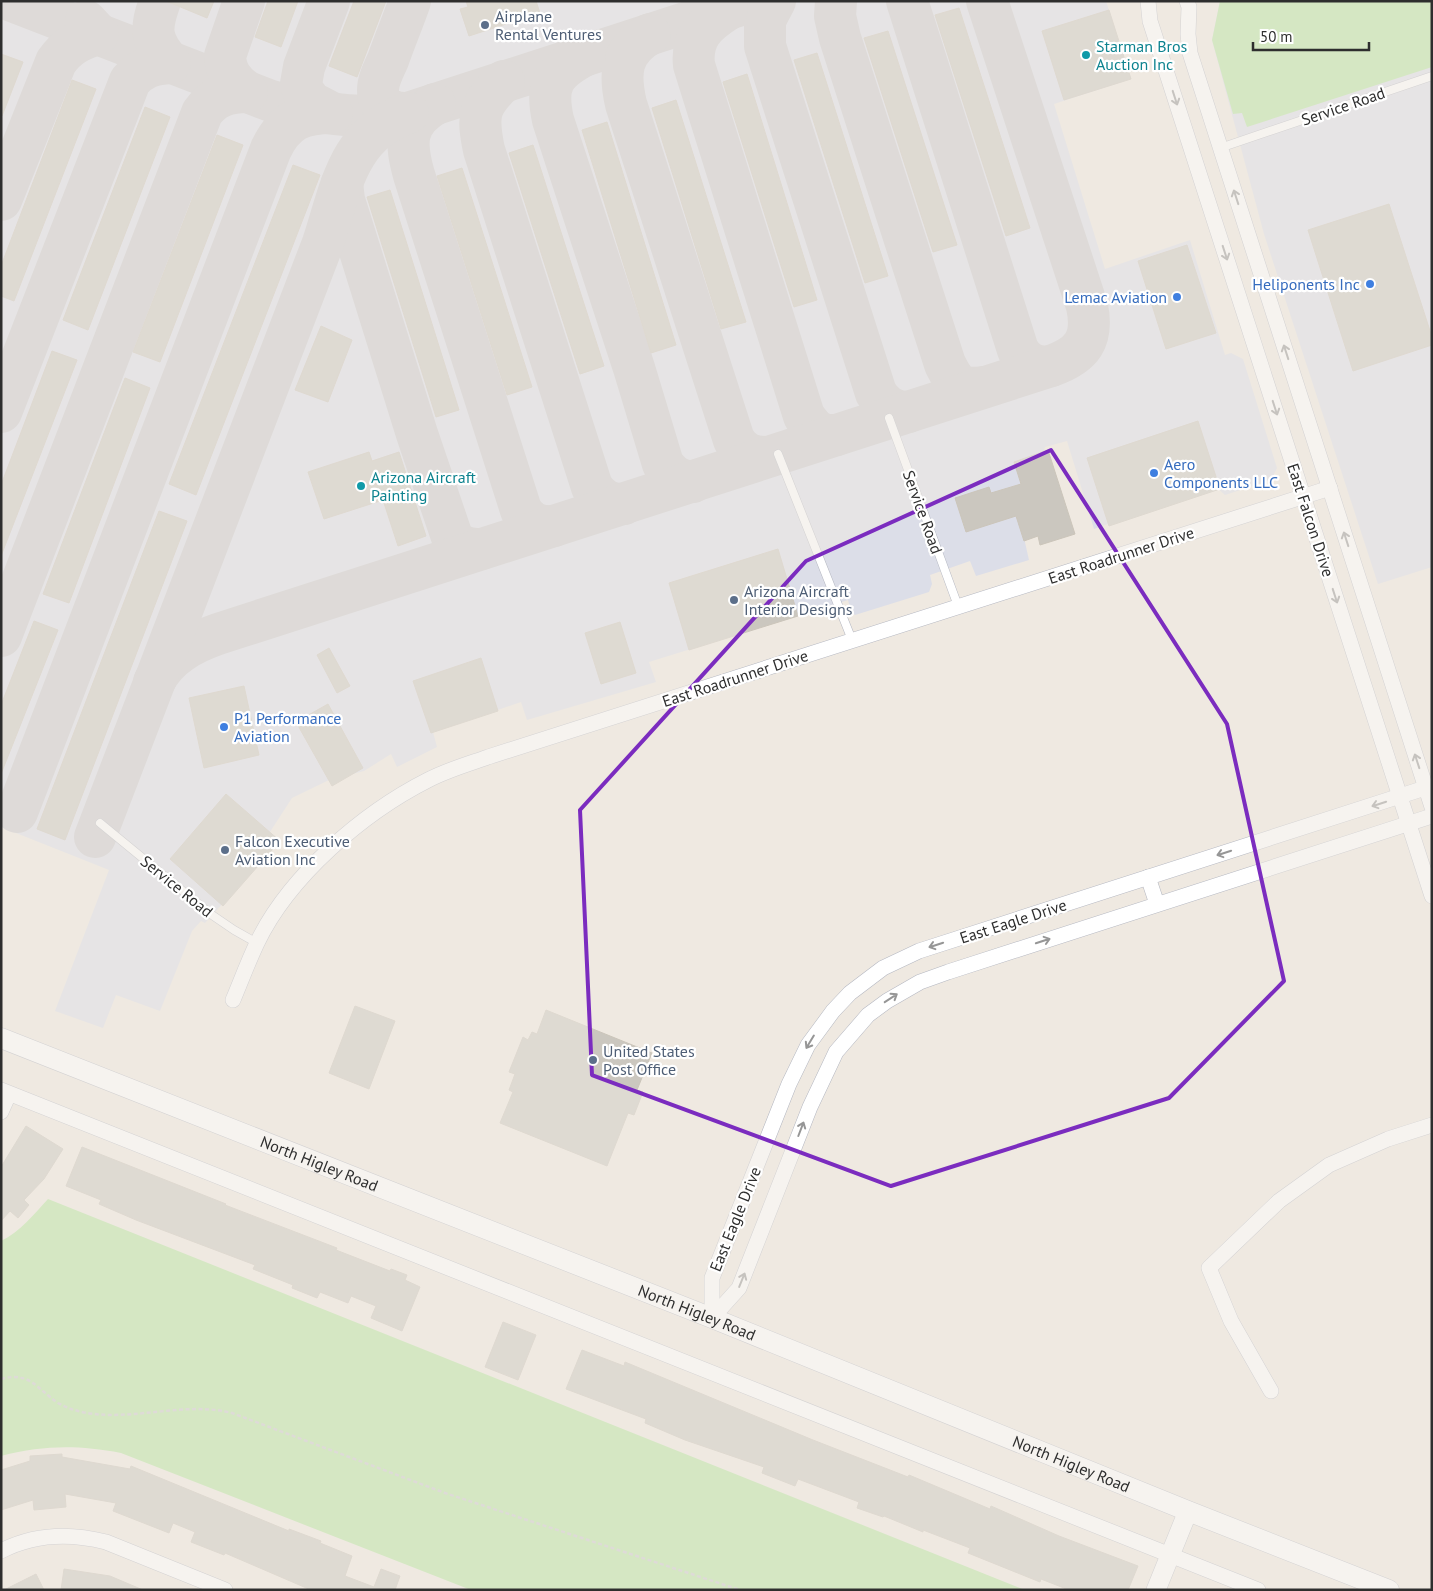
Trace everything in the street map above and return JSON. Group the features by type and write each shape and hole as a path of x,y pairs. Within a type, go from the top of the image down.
{"main road":[{"name":"North Higley Road","path":"1,1038 712,1318 1188,1511 1389,1590"}],"street":[{"name":"East Falcon Drive","path":"1148,1 1150,20 1432,896"},
{"name":"East Falcon Drive","path":"1187,1 1189,7 1188,34 1190,53 1432,807"},
{"name":"East Roadrunner Drive","path":"234,1000 257,943 284,900 300,880 342,838 368,816 398,796 430,779 498,754 1330,488"},
{"name":"East Eagle Drive","path":"712,1318 712,1278 798,1064 818,1030 850,993 883,968 919,951 1426,788"},
{"name":"East Eagle Drive","path":"712,1318 739,1288 810,1107 836,1052 868,1015 894,996 920,982 1432,816"},
{"path":"1148,877 1157,904"},
{"path":"1,1112 5,1092 1258,1590"},
{"path":"1271,1391 1231,1321 1209,1268 1279,1201 1329,1165 1388,1139 1432,1125"},
{"path":"1156,1590 1188,1511"},
{"path":"1,1551 19,1543 49,1537 78,1536 106,1542 225,1590"}],"lane":[{"name":"Service Road","path":"1220,148 1432,76"},
{"name":"Service Road","path":"889,418 958,606"},
{"path":"778,454 852,640"},
{"name":"Service Road","path":"100,823 212,915 257,943"}],"path":[{"path":"1,1379 10,1377 30,1380 67,1408 87,1413 111,1415 146,1414 206,1409 232,1413 445,1493 740,1590"}],"highlighted area":[{"path":"1051,450 1227,724 1284,981 1169,1098 891,1186 592,1075 580,810 806,561"}],"shaded area":[{"path":"1,1 1106,1 1131,79 1054,104 1105,269 1190,240 1225,355 1231,353 1243,359 1277,468 1271,480 1225,495 1215,486 1094,529 1067,441 1045,447 1024,538 1029,560 976,576 970,561 930,575 932,584 929,592 855,615 851,611 848,600 649,662 656,682 527,720 521,702 433,732 437,747 397,767 391,754 364,771 329,780 292,798 225,901 205,923 201,921 192,931 160,1011 116,995 103,1028 55,1011 109,870 1,827"},
{"path":"1220,1 1432,1 1432,567 1378,584 1264,234 1212,40"}],"green space":[{"path":"1220,1 1432,1 1432,67 1247,127 1242,113 1233,114 1212,40"},
{"path":"48,1199 1025,1590 471,1590 121,1453 61,1447 17,1452 1,1456 1,1241 21,1228"}],"building":[{"path":"166,1 214,1 207,18"},
{"path":"268,1 298,1 281,47 255,37"},
{"path":"354,1 386,1 357,77 329,66"},
{"name":"Airplane Rental Ventures","path":"466,1 536,1 540,13 469,36 460,9 468,7"},
{"path":"959,8 1030,228 1006,236 935,15"},
{"name":"Starman Bros Auction Inc","path":"1109,10 1131,79 1064,100 1042,31"},
{"path":"888,31 957,245 933,252 864,38"},
{"path":"817,53 888,276 865,283 794,60"},
{"path":"1,54 23,62 2,116 1,116"},
{"path":"747,74 817,300 794,307 723,82"},
{"path":"72,80 96,89 14,301 1,296 1,266"},
{"path":"676,100 746,322 721,329 652,108"},
{"path":"145,107 170,117 88,330 63,320"},
{"path":"607,122 676,345 651,353 582,130"},
{"path":"217,135 243,145 160,362 133,352"},
{"path":"533,145 604,366 580,374 509,153"},
{"path":"293,165 320,175 196,495 169,484"},
{"path":"462,168 532,387 507,395 437,176"},
{"path":"390,190 459,410 436,417 367,197"},
{"name":"Heliponents Inc","path":"1389,204 1432,337 1432,345 1353,371 1308,230"},
{"name":"Lemac Aviation","path":"1187,245 1216,333 1166,349 1138,261"},
{"path":"321,326 352,340 328,402 295,390"},
{"path":"52,351 77,360 1,556 1,485"},
{"path":"125,378 150,388 69,603 43,594"},
{"name":"Aero Components LLC","path":"1198,421 1220,489 1109,526 1087,458"},
{"path":"1048,450 1075,534 1040,545 1038,536 1024,541 1016,516 966,532 955,498 989,487 991,493 1021,484 1014,462"},
{"name":"Arizona Aircraft Painting","path":"369,452 372,461 399,452 426,536 398,546 383,500 324,519 308,472"},
{"path":"159,511 187,521 65,840 37,829"},
{"name":"Arizona Aircraft Interior Designs","path":"778,549 798,616 689,650 669,583"},
{"path":"34,621 58,630 1,774 1,705"},
{"path":"620,622 636,673 601,684 585,633"},
{"path":"329,648 350,686 337,693 317,655"},
{"path":"481,658 498,711 431,733 413,681"},
{"name":"P1 Performance Aviation","path":"244,686 259,755 204,768 189,698"},
{"path":"328,704 363,768 332,786 296,722"},
{"name":"Falcon Executive Aviation Inc","path":"226,794 280,841 223,906 170,859"},
{"path":"355,1006 395,1021 369,1089 329,1073"},
{"path":"546,1010 652,1053 637,1090 643,1092 634,1115 628,1113 607,1166 500,1123 513,1092 509,1090 515,1074 509,1072 523,1037 528,1040 532,1032 537,1034"},
{"path":"26,1126 63,1149 44,1179 24,1200 29,1205 18,1218 10,1211 1,1221 1,1167"},
{"path":"82,1147 337,1248 336,1250 390,1271 391,1269 407,1275 405,1280 420,1287 402,1331 371,1318 376,1306 351,1296 348,1303 320,1292 317,1298 292,1288 293,1285 253,1269 255,1265 136,1220 99,1204 101,1200 66,1186"},
{"path":"503,1322 536,1335 518,1380 485,1367"},
{"path":"582,1350 624,1366 625,1362 813,1440 908,1477 909,1475 990,1509 991,1506 1059,1536 1138,1566 1128,1590 1069,1590 1041,1579 1040,1582 968,1553 970,1548 857,1508 859,1502 798,1479 795,1486 762,1473 764,1467 685,1440 645,1423 646,1419 566,1389"},
{"path":"62,1454 62,1457 130,1469 131,1466 289,1531 289,1529 321,1541 320,1543 352,1556 345,1576 374,1587 381,1569 400,1576 395,1590 311,1590 225,1553 224,1555 191,1542 195,1532 173,1523 169,1533 113,1511 116,1503 65,1494 66,1507 34,1510 33,1500 1,1510 1,1470 30,1461 30,1456"},
{"path":"64,1569 110,1576 143,1590 61,1590"},
{"path":"36,1574 44,1590 4,1590"}],"taxiway":[{"path":"12,1 271,101 326,113 367,116 388,116 408,113 753,1"},
{"path":"1,412 130,81 138,73 148,68 158,64 170,63 155,41 153,27 160,1"},
{"path":"1,636 202,113 211,103 222,96 247,92 231,77 225,56 244,1"},
{"path":"17,812 271,149 282,131 296,120 321,113 332,113 311,102 303,91 301,84 304,67 329,1"},
{"path":"408,113 392,111 387,108 381,101 378,86 410,1"},
{"path":"775,1 765,20 765,46 876,393 889,407 908,412"},
{"path":"836,1 835,16 840,38 945,364 955,381 959,384 975,388 983,387"},
{"path":"907,1 1018,350 1032,364 1051,366"},
{"path":"154,682 159,673 173,658 190,646 218,634 1051,366 1071,357 1083,345 1087,337 1089,328 1087,306 987,1"},
{"path":"727,10 701,32 695,47 694,65 804,416 817,431 836,435"},
{"path":"1,200 56,62 74,44 98,34 86,21"},
{"path":"650,34 633,48 624,64 623,83 626,104 734,440 748,453 766,457"},
{"path":"585,55 566,67 554,80 550,97 553,120 634,368 663,464 676,477 693,482"},
{"path":"504,81 495,89 484,104 480,120 484,150 592,487 605,500 624,504"},
{"path":"435,104 417,119 409,135 409,153 414,175 521,510 527,518 535,523 544,526 554,526"},
{"path":"95,837 323,243 349,166 359,149 372,135 388,122 408,113"},
{"path":"342,183 344,200 417,434 452,537 465,547 481,549"}],"place":[{"name":"Airplane Rental Ventures","path":"485,25"},
{"name":"Starman Bros Auction Inc","path":"1086,55"},
{"name":"Heliponents Inc","path":"1370,284"},
{"name":"Lemac Aviation","path":"1177,297"},
{"name":"Aero Components LLC","path":"1154,473"},
{"name":"Arizona Aircraft Painting","path":"361,486"},
{"name":"Arizona Aircraft Interior Designs","path":"734,600"},
{"name":"P1 Performance Aviation","path":"224,727"},
{"name":"Falcon Executive Aviation Inc","path":"225,850"},
{"name":"United States Post Office","path":"593,1060"}]}
